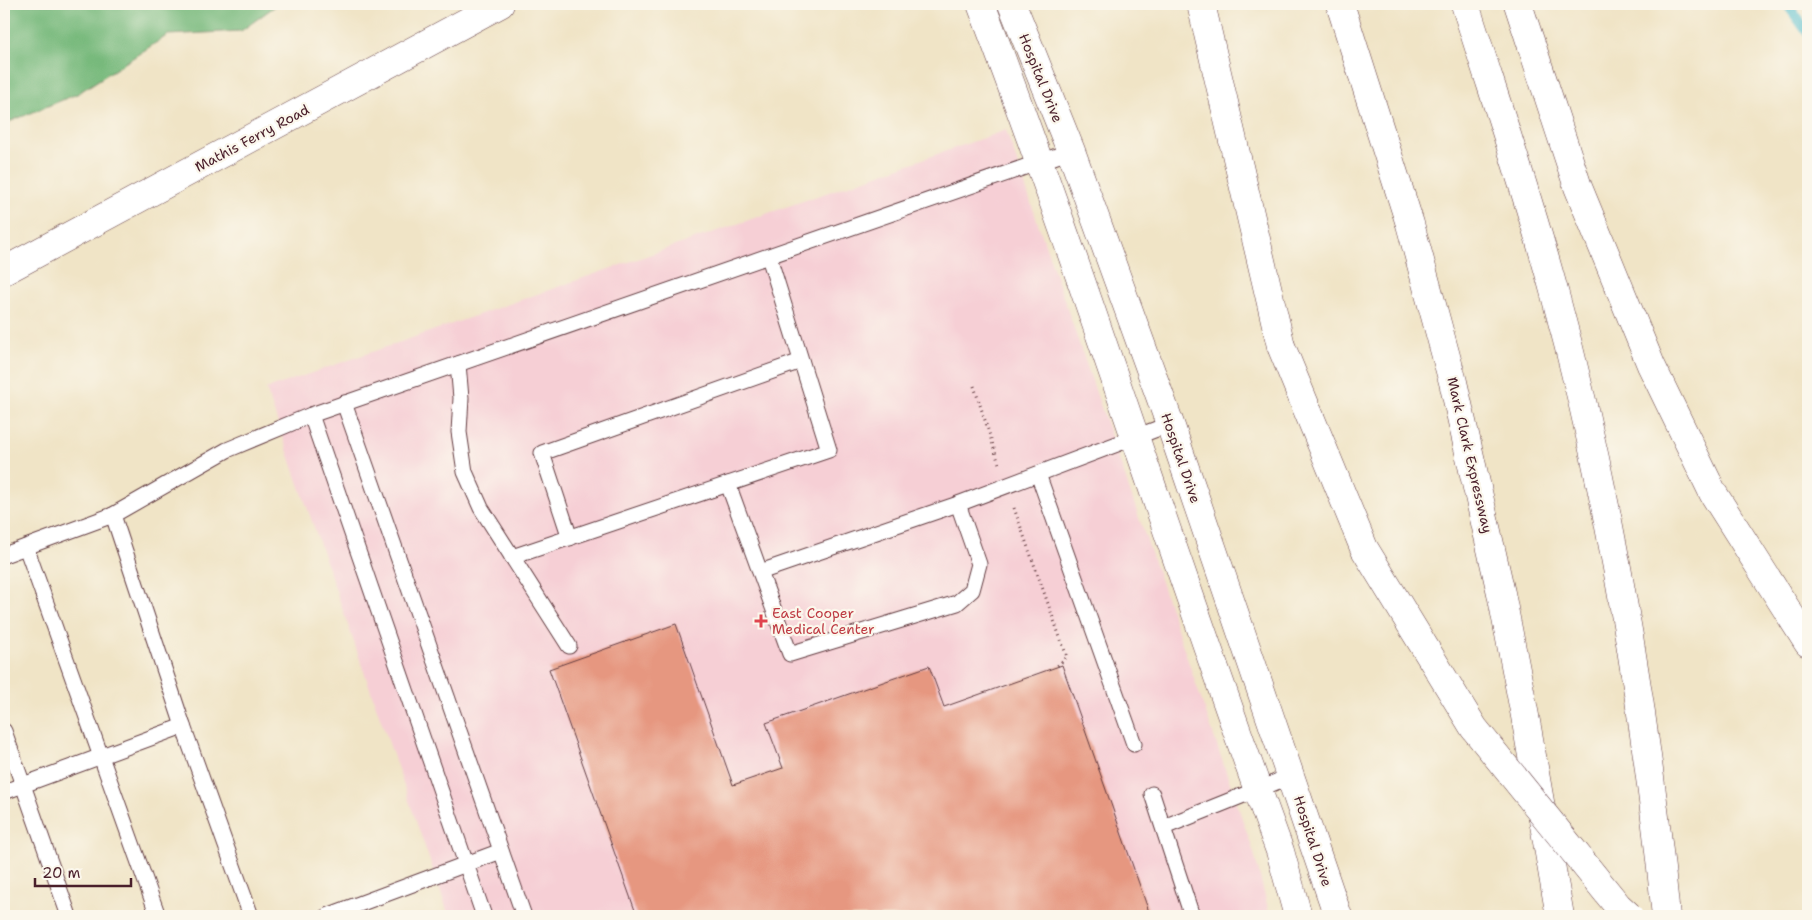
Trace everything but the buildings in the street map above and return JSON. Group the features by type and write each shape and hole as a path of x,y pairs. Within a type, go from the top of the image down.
{"main road":[{"name":"Mathis Ferry Road","path":"4,271 500,4"},
{"name":"Hospital Drive","path":"981,4 1041,163 1134,438 1280,852 1298,916"},
{"name":"Hospital Drive","path":"1012,4 1071,151 1170,424 1338,916"},
{"path":"1201,4 1281,346 1369,556 1474,728 1618,906 1629,916"},
{"name":"Mark Clark Expressway","path":"1340,4 1410,224 1455,391 1503,603 1560,916"},
{"path":"1465,4 1554,291 1583,408 1629,644 1649,772 1666,916"},
{"path":"1518,4 1578,187 1651,365 1714,493 1808,643"}],"lane":[{"path":"4,555 113,515 227,450 344,403 1041,163 1071,151"},
{"path":"512,557 829,450 769,257"},
{"path":"570,538 542,453 801,361"},
{"path":"458,364 461,398 459,432 465,472 481,508 569,646"},
{"path":"344,403 524,916"},
{"path":"312,416 484,916"},
{"path":"760,572 958,504 1170,424"},
{"path":"1038,474 1134,744"},
{"path":"728,484 790,654 957,602 972,590 979,564 958,504"},
{"path":"113,515 183,726 251,916"},
{"path":"26,547 158,916"},
{"path":"4,792 183,726"},
{"path":"4,731 69,916"},
{"path":"1164,827 1291,776"},
{"path":"1152,794 1192,916"},
{"path":"327,916 501,852"}],"path":[{"path":"974,386 1006,486 1067,658 1056,667"}],"shaded area":[{"name":"East Cooper Medical Center","path":"1006,130 1254,853 1270,916 449,916 266,389"}],"green space":[{"path":"4,4 278,4 241,31 168,35 77,94 4,124"}],"waterway":[{"path":"1787,4 1808,33"}],"place":[{"name":"East Cooper Medical Center","path":"761,621"}]}
